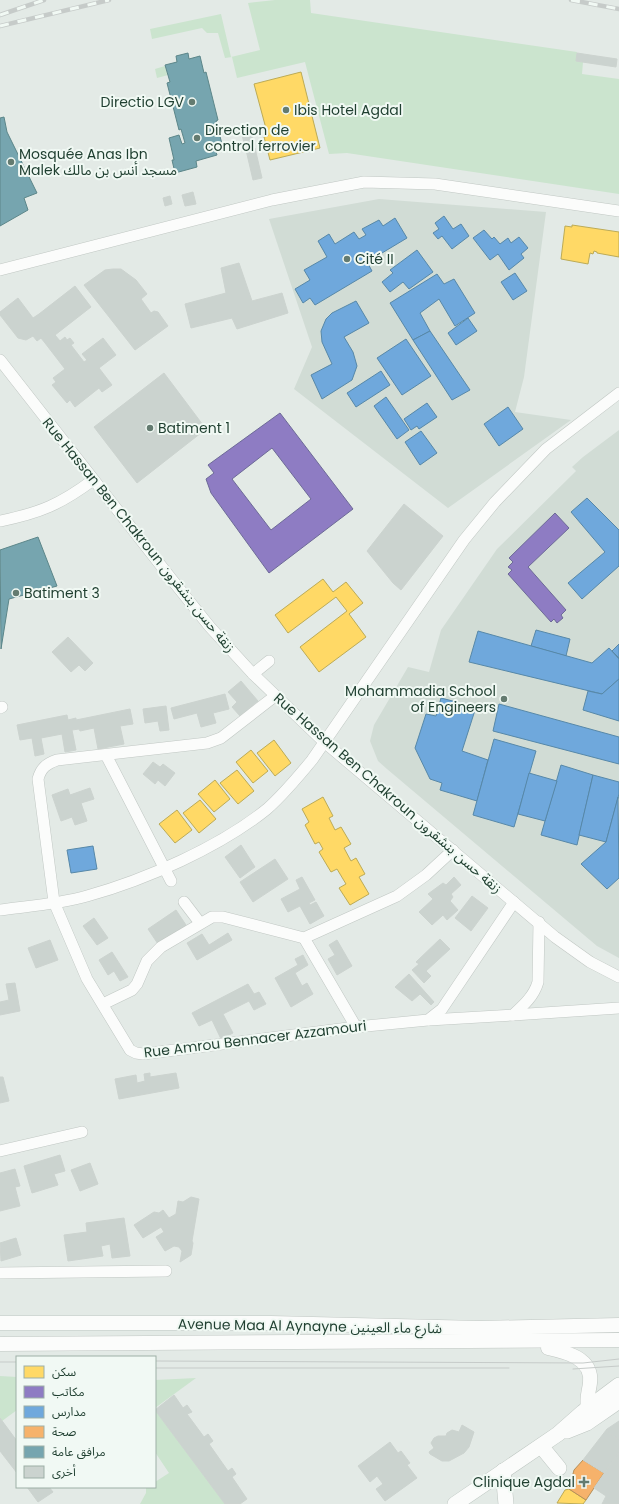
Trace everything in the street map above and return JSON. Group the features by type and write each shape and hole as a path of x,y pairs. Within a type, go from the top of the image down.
{"main road":[{"path":"455,1504 558,1434 588,1408 619,1385"},
{"path":"558,1434 587,1423 619,1401"},
{"path":"541,1446 559,1468"},
{"path":"503,1471 506,1504"}],"street":[{"path":"0,270 266,201 364,182 435,184 619,211"},
{"name":"Rue Hassan Ben Chakroun زنقة حسن بنشقرون","path":"0,360 210,627 275,696 323,741 572,950 619,977"},
{"path":"0,910 86,897 107,890 164,868 224,838 267,808 298,777 464,540 494,502 546,449 619,393"},
{"path":"0,521 27,516 52,507 71,496 93,480"},
{"path":"253,674 269,661"},
{"name":"Rue Amrou Bennacer Azzamouri","path":"275,696 221,738 207,742 106,756 57,760 47,764 41,770 38,779 54,902 69,941 87,979 130,1050 143,1054 356,1027 428,1020 619,1008"},
{"path":"106,756 171,881"},
{"path":"103,1004 132,990 137,984 147,961 154,954 200,923 212,917 223,917 304,938 397,896 426,875 453,850"},
{"path":"184,902 200,923"},
{"path":"428,1020 442,1009 514,902"},
{"path":"514,1015 524,1006 536,990 538,973 539,922"},
{"path":"304,938 356,1027"},
{"path":"0,1151 82,1132"},
{"path":"0,1273 166,1271"},
{"name":"Avenue Maa Al Aynayne شارع ماء العينين","path":"0,1323 271,1323 474,1328 619,1325"},
{"name":"Avenue Maa Al Aynayne شارع ماء العينين","path":"0,1344 269,1341 527,1342 619,1340"},
{"path":"527,1342 570,1353 583,1363 590,1377 587,1399 588,1408"}],"shaded area":[{"path":"379,199 546,212 524,377 515,412 571,420 448,508 294,389 312,347 269,219"},
{"name":"Mohammadia School of Engineers","path":"619,430 619,958 597,946 387,769 378,761 370,741 374,725 408,667 429,672 441,630 497,549 576,471 572,467"}],"green space":[{"path":"275,0 310,0 311,13 577,52 576,61 583,62 582,74 619,79 619,194 347,153 329,154 305,62 237,78 232,57 225,58 218,33 207,33 202,28 152,39 150,29 221,14 231,57 260,50 248,3"},
{"path":"165,66 168,75 157,78 155,69"},
{"path":"0,1376 16,1377 16,1411 2,1421 0,1418"},
{"path":"196,1378 156,1407 156,1380"},
{"path":"156,1411 225,1504 140,1504 146,1493 146,1488 156,1488 156,1481 169,1473 156,1454"}],"building: سكن":[{"name":"Ibis Hotel Agdal","path":"301,72 320,148 270,160 264,137 268,136 254,84"},
{"path":"572,225 619,232 619,257 597,253 594,251 593,254 590,253 588,264 561,259 565,226 572,227"},
{"path":"323,579 333,592 346,582 363,603 349,614 366,637 319,672 300,647 347,611 336,597 288,633 275,615"},
{"path":"274,740 291,763 275,776 257,753"},
{"path":"251,750 268,771 253,783 236,762"},
{"path":"237,770 254,791 238,804 220,783"},
{"path":"215,780 230,799 214,812 198,794"},
{"path":"323,797 333,816 329,818 335,830 341,827 351,844 344,848 351,861 356,858 365,874 359,877 369,894 350,905 339,888 346,884 337,869 331,872 319,852 323,849 319,842 315,844 305,825 309,822 302,809"},
{"path":"200,800 216,819 199,833 183,813"},
{"path":"177,810 192,830 175,843 159,824"},
{"path":"569,1489 586,1500 583,1504 557,1503 565,1490"}],"building: مكاتب":[{"path":"280,413 353,509 269,573 211,493 206,479 214,473 208,465","holes":["272,448 311,499 271,530 232,479"]},
{"path":"555,513 569,528 528,567 566,610 561,615 563,618 557,623 554,619 551,622 508,574 512,570 508,567 513,562 509,558"}],"building: مدارس":[{"path":"444,216 453,229 461,224 469,236 452,249 442,236 438,239 433,233 439,229 435,223"},
{"name":"Cité II","path":"395,218 407,238 367,262 372,271 315,305 310,298 303,303 295,289 310,280 304,270 327,257 318,241 329,234 335,244 354,232 359,239 366,235 362,229 379,220 383,226"},
{"path":"484,230 492,239 494,237 500,244 508,238 511,243 519,237 528,248 521,254 524,258 509,270 498,254 490,260 473,238"},
{"path":"417,250 433,272 409,289 403,282 390,292 382,282 393,273 390,270"},
{"path":"515,273 527,291 513,300 501,282"},
{"path":"437,274 444,284 454,279 475,313 455,326 439,299 420,313 430,331 413,340 390,303"},
{"path":"356,301 369,323 344,337 353,352 357,366 352,380 322,399 311,375 332,364 322,342 321,331 326,319 332,313"},
{"path":"468,318 477,331 456,345 448,333"},
{"path":"430,331 470,390 452,400 413,340"},
{"path":"406,339 431,376 402,395 377,358"},
{"path":"381,371 390,385 356,407 347,393"},
{"path":"386,397 409,430 397,439 374,406"},
{"path":"427,403 437,417 419,429 417,426 411,430 404,419"},
{"path":"508,407 523,429 499,446 484,424"},
{"path":"421,431 437,453 420,465 405,442"},
{"path":"587,498 619,530 619,566 582,599 568,583 605,552 571,512"},
{"path":"536,630 570,639 566,656 531,646"},
{"path":"478,631 592,663 609,648 619,659 619,679 602,694 469,662"},
{"path":"619,644 619,658 612,651"},
{"path":"619,679 619,721 583,710 588,691 602,694"},
{"path":"441,698 476,707 462,751 488,760 477,801 440,790 442,783 430,779 415,748 426,714 436,716"},
{"path":"499,704 619,737 619,764 493,731"},
{"path":"494,739 536,751 514,827 473,815"},
{"path":"561,765 593,775 577,845 541,835"},
{"path":"529,773 557,781 545,821 518,814"},
{"path":"593,775 619,782 619,794 606,842 579,835"},
{"path":"618,797 619,878 607,889 581,864 606,842"},
{"path":"93,846 97,869 71,873 67,850"}],"building: صحة":[{"name":"Clinique Agdal","path":"583,1460 604,1473 586,1500 569,1489 574,1470"}],"building: مرافق عامة":[{"name":"Directio LGV","path":"188,53 189,59 200,56 204,73 206,72 218,120 216,121 222,144 214,146 217,155 196,161 197,167 175,173 172,160 174,160 169,138 179,135 182,144 185,143 181,129 179,130 167,83 170,82 165,65 177,62 176,56"},
{"name":"Mosquée Anas Ibn Malek مسجد أنس بن مالك","path":"4,117 7,132 37,193 24,198 28,210 0,226 0,118"},
{"name":"Batiment 3","path":"38,537 57,586 9,599 1,649 0,550"}],"building: أخرى":[{"path":"577,53 590,55 589,63 576,61"},
{"path":"590,55 617,59 616,67 589,63"},
{"path":"250,130 254,144 245,146 241,132"},
{"path":"255,148 262,178 253,180 246,150"},
{"path":"193,192 196,204 185,206 182,195"},
{"path":"170,196 172,204 165,206 163,198"},
{"path":"239,263 252,301 282,293 288,313 237,329 232,318 191,328 185,304 226,293 221,268"},
{"path":"121,269 136,280 147,294 141,299 151,313 154,311 158,312 168,326 135,350 84,285 105,270"},
{"path":"75,286 91,307 55,335 39,314"},
{"path":"18,298 33,318 39,314 55,335 45,343 41,338 37,341 33,336 26,340 18,338 0,315 0,312"},
{"path":"55,335 60,341 65,337 67,340 70,338 74,343 71,345 84,362 87,360 82,354 103,338 116,355 99,368 112,385 102,392 99,388 75,407 70,400 67,403 52,385 56,382 53,378 65,369 45,343"},
{"name":"Batiment 1","path":"164,373 206,429 137,483 94,427"},
{"path":"404,504 443,536 401,590 393,583 367,551"},
{"path":"68,637 93,663 85,671 79,665 71,672 52,652"},
{"path":"241,681 258,701 240,716 232,707 237,702 228,692"},
{"path":"225,694 229,709 213,713 216,723 201,727 197,713 174,719 171,708"},
{"path":"166,706 169,730 160,731 158,721 145,723 143,709"},
{"path":"130,709 133,724 120,726 124,744 98,749 94,728 80,731 79,729 72,730 76,750 65,752 62,734 41,738 44,754 35,756 32,738 20,740 17,725 67,715 68,720 76,718 76,720"},
{"path":"153,762 160,767 163,764 175,773 165,786 158,780 155,784 143,774"},
{"path":"90,788 94,799 81,803 87,821 75,825 72,817 61,821 52,795 68,789 70,795"},
{"path":"241,845 255,867 240,878 225,857"},
{"path":"275,859 288,879 253,902 240,882"},
{"path":"302,877 315,900 309,903 310,905 316,902 324,916 310,924 300,906 288,912 281,899 300,889 296,880"},
{"path":"454,877 461,885 451,894 453,897 450,901 458,910 447,920 443,915 432,925 419,912 433,899 428,894 443,883 446,885"},
{"path":"472,896 488,908 471,931 455,918"},
{"path":"176,910 186,925 158,944 148,929"},
{"path":"94,918 108,938 97,945 83,926"},
{"path":"228,933 232,940 197,960 187,943 202,934 209,945"},
{"path":"440,939 450,949 426,971 431,976 424,983 412,970 419,964 416,962"},
{"path":"50,940 58,960 36,968 28,948"},
{"path":"337,940 352,966 337,975 328,959 335,955 329,945"},
{"path":"112,952 128,977 120,981 114,971 108,975 99,960"},
{"path":"303,955 308,965 295,973 302,986 307,983 313,994 291,1007 275,978 298,965 295,959"},
{"path":"409,974 434,1002 431,1005 420,994 412,1001 395,987"},
{"path":"15,983 20,1011 0,1015 0,1002 9,1000 6,984"},
{"path":"248,984 254,994 259,992 266,1004 254,1010 249,1001 223,1014 233,1033 221,1039 212,1020 199,1026 192,1013"},
{"path":"150,1073 150,1077 176,1073 179,1088 119,1099 115,1079 136,1075 137,1083 145,1081 144,1074"},
{"path":"0,1077 3,1077 9,1101 0,1103"},
{"path":"60,1155 65,1171 54,1174 58,1185 32,1193 24,1166"},
{"path":"90,1163 98,1184 80,1191 71,1170"},
{"path":"15,1169 20,1186 15,1187 20,1206 0,1211 0,1173"},
{"path":"191,1197 199,1199 191,1255 180,1262 182,1251 179,1247 174,1246 165,1251 156,1237 164,1232 161,1227 143,1238 134,1225 154,1212 159,1213 163,1210 169,1218 176,1214 178,1201 183,1202"},
{"path":"124,1218 130,1256 112,1258 110,1244 101,1246 103,1256 68,1261 64,1235 87,1232 86,1223"},
{"path":"16,1238 21,1255 1,1261 0,1243"},
{"path":"174,1395 183,1408 187,1405 192,1412 187,1414 204,1437 208,1434 213,1441 209,1444 228,1471 232,1468 236,1474 232,1477 247,1499 240,1504 225,1504 156,1411 156,1409"},
{"path":"0,1418 16,1440 16,1472 0,1451"},
{"path":"619,1421 619,1440 608,1432 607,1429"},
{"path":"462,1425 474,1432 469,1447 464,1453 449,1461 442,1461 430,1454 429,1452 434,1448 431,1443 434,1438 438,1436 446,1436 447,1433 452,1430 459,1432"},
{"path":"607,1429 608,1432 619,1440 619,1452 604,1473 583,1460"},
{"path":"390,1442 398,1453 401,1451 410,1463 407,1465 417,1478 385,1501 376,1489 383,1484 377,1476 370,1482 358,1466"},
{"path":"619,1452 619,1504 602,1504 606,1496 594,1488"},
{"path":"28,1488 50,1488 53,1492 38,1502"}],"tram line":[{"path":"156,1361 583,1363 619,1359"},
{"path":"0,1362 16,1362"},
{"path":"573,1369 619,1366"},
{"path":"156,1368 509,1368"}],"railway":[{"path":"0,15 44,0"},
{"path":"0,26 109,0"},
{"path":"571,0 619,9"}],"place":[{"name":"Directio LGV","path":"192,102"},
{"name":"Ibis Hotel Agdal","path":"286,110"},
{"name":"Direction de control ferrovier","path":"197,138"},
{"name":"Mosquée Anas Ibn Malek مسجد أنس بن مالك","path":"11,162"},
{"name":"Cité II","path":"347,259"},
{"name":"Batiment 1","path":"150,428"},
{"name":"Batiment 3","path":"16,593"},
{"name":"Mohammadia School of Engineers","path":"504,699"},
{"name":"Clinique Agdal","path":"584,1482"}]}
